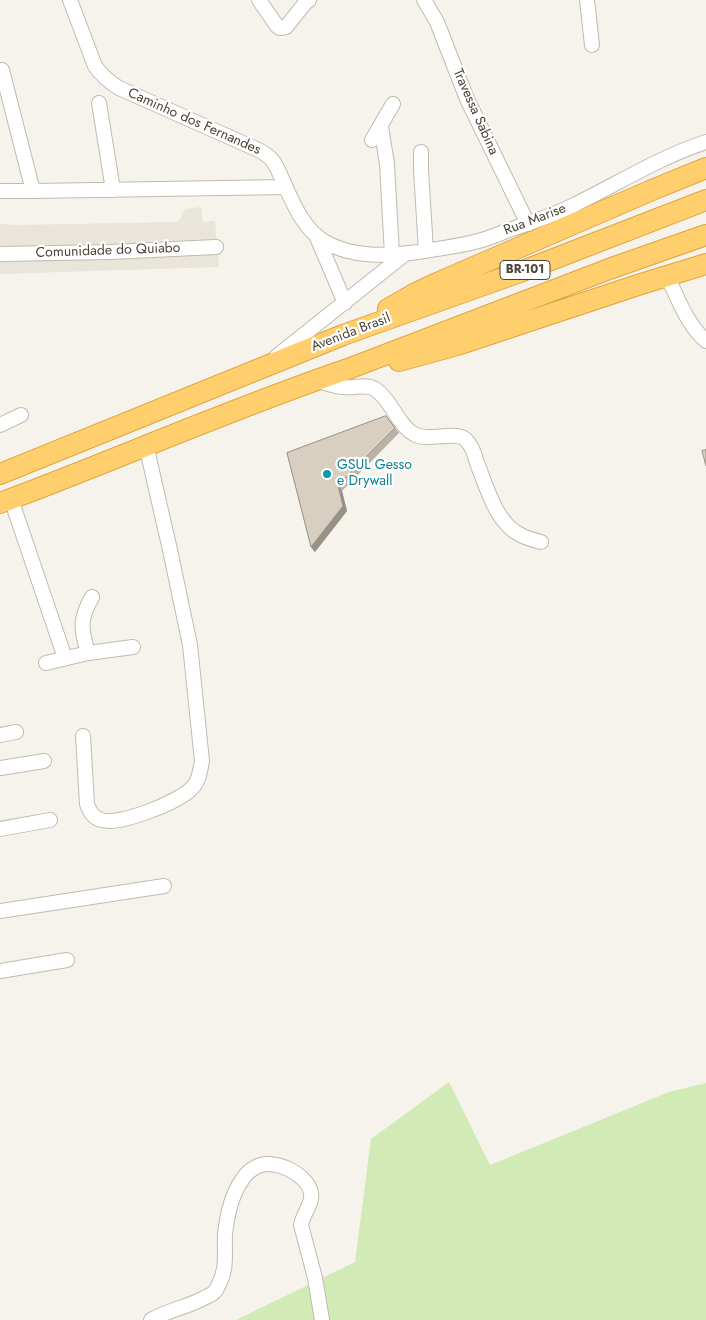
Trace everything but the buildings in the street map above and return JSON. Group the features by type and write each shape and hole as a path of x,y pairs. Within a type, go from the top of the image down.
{"highway":[{"path":"343,335 414,294 706,168"},
{"name":"Avenida Brasil","path":"0,474 343,335 520,272 706,200"},
{"name":"BR-101","path":"5,501 316,380 609,269 706,235"},
{"path":"348,369 422,356 706,264"}],"street":[{"name":"Caminho dos Fernandes","path":"70,0 90,56 101,75 120,88 267,155 273,160 305,224 329,244 352,252"},
{"path":"259,0 280,28 286,27 307,1"},
{"name":"Travessa Sabina","path":"424,0 437,22 467,99 528,224"},
{"path":"587,0 592,45"},
{"path":"2,70 33,191"},
{"path":"99,103 113,190"},
{"path":"372,140 393,104"},
{"path":"263,367 345,303 398,254 381,126"},
{"name":"Rua Marise","path":"352,252 370,255 398,254 475,242 548,217 576,205 657,162 706,142"},
{"path":"421,152 426,251"},
{"path":"0,191 286,187"},
{"path":"316,235 345,303"},
{"path":"475,242 485,263"},
{"name":"Comunidade do Quiabo","path":"0,254 110,252 216,247"},
{"path":"667,276 690,323 706,341"},
{"path":"316,380 341,387 361,386 377,390 409,431 416,435 461,437 465,440 476,459 491,498 502,518 518,534 540,542"},
{"path":"0,424 21,415"},
{"path":"83,736 87,804 89,811 103,821 110,822 139,815 168,805 184,796 193,788 199,778 202,761 190,645 146,445"},
{"path":"5,501 65,658"},
{"path":"88,653 82,633 82,623 85,610 92,597"},
{"path":"46,663 88,653 133,647"},
{"path":"0,735 16,732"},
{"path":"0,768 44,761"},
{"path":"0,829 50,820"},
{"path":"0,911 164,886"},
{"path":"0,972 68,960"},
{"path":"152,1320 199,1301 215,1292 225,1270 225,1234 228,1210 241,1181 247,1173 256,1166 265,1164 280,1166 294,1172 304,1179 310,1188 312,1196 302,1218 301,1225 315,1278 322,1320"}],"shaded area":[{"path":"201,207 203,222 215,221 219,267 0,274 0,224 178,222 185,209"}],"green space":[{"path":"449,1082 490,1165 669,1092 706,1083 706,1320 236,1320 355,1262 371,1139"}],"place":[{"name":"GSUL Gesso e Drywall","path":"327,474"}]}
